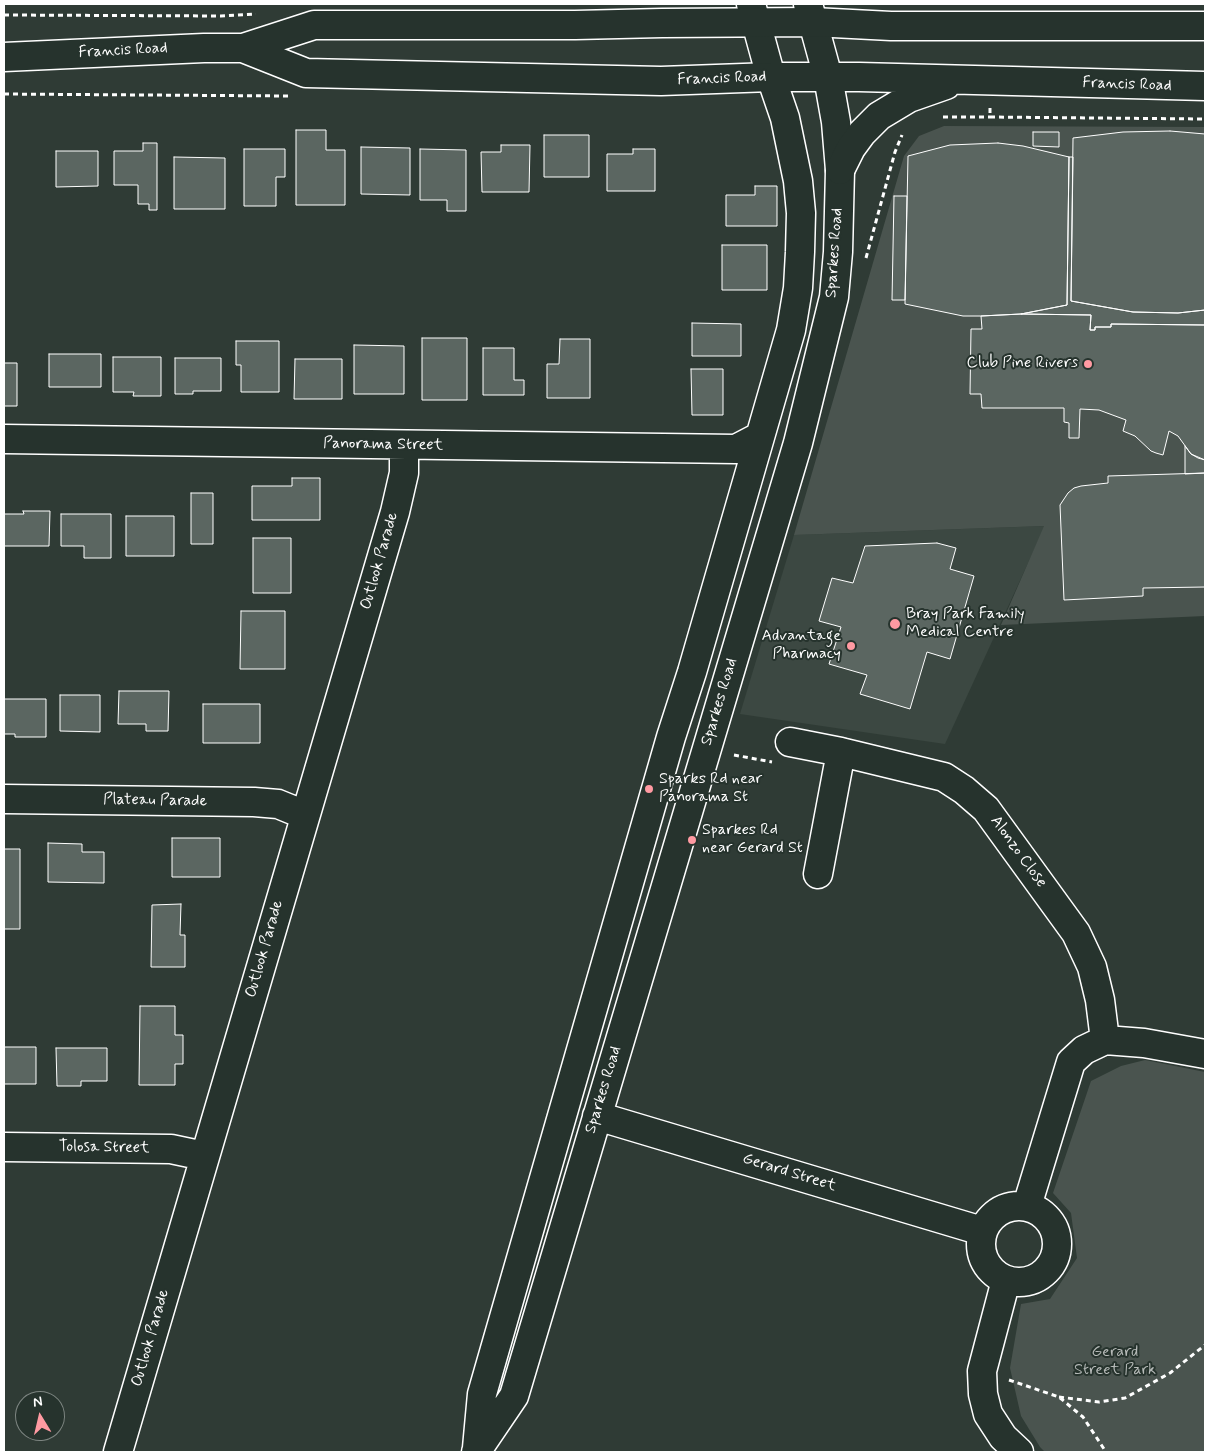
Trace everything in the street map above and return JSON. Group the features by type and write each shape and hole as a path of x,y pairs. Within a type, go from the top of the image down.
{"street":[{"name":"Francis Road","path":"4,57 243,48 314,25 575,25 662,22 753,13 810,13 891,26 1205,26"},
{"name":"Sparkes Road","path":"753,13 785,118 793,152 801,213 798,288 791,330 759,437 746,491 692,672 670,737 482,1394 476,1452 514,1396 798,443 834,297 838,252 840,170 836,122 828,77 810,13"},
{"name":"Francis Road","path":"243,48 306,73 661,81 828,77 1205,86"},
{"path":"840,170 851,148 862,133 879,116 909,98 962,80"},
{"name":"Panorama Street","path":"4,439 736,449 759,437"},
{"name":"Outlook Parade","path":"118,1452 395,512 404,473 404,445"},
{"name":"Alonzo Close","path":"790,742 944,777 964,790 986,809 1076,933 1094,975 1100,1000 1105,1040"},
{"path":"818,874 840,752"},
{"name":"Plateau Parade","path":"4,799 254,802 278,804 305,814"},
{"path":"1027,1206 1072,1062 1084,1050 1105,1040 1144,1042 1205,1054"},
{"name":"Gerard Street","path":"597,1116 982,1231"},
{"name":"Tolosa Street","path":"4,1147 171,1149 204,1156"},
{"path":"1013,1206 1027,1206 1041,1212 1052,1223 1057,1238 1056,1254 1049,1268 1037,1278 1022,1282 1006,1280 993,1273 984,1260 980,1246 982,1231 989,1219 1000,1210 1013,1206"},
{"path":"1006,1280 982,1371 983,1394 988,1414 1004,1437 1019,1452"}],"path":[{"path":"4,94 293,96"},
{"path":"982,1371 1059,1397 1099,1402 1125,1398 1170,1373 1202,1346 1205,1346"},
{"path":"1059,1397 1083,1417 1106,1452"}],"shaded area":[{"path":"1045,526 945,744 740,714 794,535"}],"green space":[{"path":"944,126 1205,127 1205,616 1001,625 1044,526 794,535 904,156 919,136"},
{"name":"Gerard Street Park","path":"1145,1060 1205,1072 1205,1452 1045,1452 1021,1416 1010,1368 1021,1304 1050,1299 1077,1258 1071,1213 1053,1193 1091,1081 1121,1066"}],"building":[{"path":"296,130 326,130 326,150 345,150 345,205 296,205"},
{"path":"1170,131 1205,134 1205,310 1178,313 1133,312 1071,301 1073,138 1123,132"},
{"path":"1033,132 1059,132 1059,147 1033,146"},
{"path":"544,135 589,135 589,177 544,177"},
{"path":"143,143 157,143 157,210 149,210 149,204 138,204 138,185 114,185 114,151 143,151"},
{"path":"998,143 1023,146 1069,157 1067,305 1021,314 963,316 905,304 908,156 950,145"},
{"path":"501,145 530,145 529,192 482,192 481,152 501,152"},
{"path":"361,147 410,148 410,195 361,194"},
{"path":"244,149 285,149 285,177 276,177 276,206 244,206"},
{"path":"420,149 466,150 466,211 447,211 447,200 420,200"},
{"path":"633,149 655,149 655,191 607,191 607,154 633,154"},
{"path":"56,151 98,151 98,186 56,187"},
{"path":"174,157 225,158 225,209 174,209"},
{"path":"1069,157 1073,157 1071,301 1133,312 1178,313 1205,310 1205,325 1111,324 1111,327 1095,327 1095,330 1090,330 1091,315 1021,314 1067,305"},
{"path":"755,186 777,186 777,226 726,226 726,195 755,195"},
{"path":"894,196 907,196 905,300 892,300"},
{"path":"722,245 767,245 767,290 722,290"},
{"name":"Club Pine Rivers","path":"1021,314 1091,315 1090,330 1095,330 1095,327 1111,327 1111,324 1205,325 1205,460 1191,454 1178,436 1169,431 1163,455 1151,451 1135,436 1123,431 1126,420 1099,410 1080,409 1079,438 1069,438 1069,423 1064,422 1064,408 982,408 981,394 970,394 971,329 982,329 981,316"},
{"path":"692,323 741,324 741,356 692,356"},
{"path":"422,338 467,338 467,400 422,400"},
{"path":"560,339 590,339 590,398 547,398 547,364 559,364"},
{"path":"236,341 279,341 279,392 241,392 241,365 236,365"},
{"path":"354,345 404,346 404,394 354,394"},
{"path":"483,348 514,348 514,380 524,380 524,395 483,395"},
{"path":"49,354 101,354 101,387 49,387"},
{"path":"113,357 161,357 161,396 133,396 134,392 113,392"},
{"path":"175,358 221,358 221,391 193,391 193,394 175,394"},
{"path":"295,359 342,359 342,399 294,399"},
{"path":"4,363 17,363 17,406 4,406"},
{"path":"691,369 723,369 723,415 692,415"},
{"path":"1185,446 1191,454 1205,460 1205,473 1185,474"},
{"path":"1205,473 1205,587 1143,588 1143,596 1064,600 1060,505 1068,493 1074,488 1081,486 1108,483 1108,476"},
{"path":"292,478 320,478 320,520 252,520 252,486 292,486"},
{"path":"191,493 213,493 213,544 191,544"},
{"path":"23,511 50,511 49,546 4,546 4,514 24,514"},
{"path":"61,514 111,514 111,558 84,558 84,546 61,546"},
{"path":"126,516 174,516 174,556 126,556"},
{"path":"253,538 291,538 291,593 253,593"},
{"name":"Bray Park Family Medical Centre","path":"937,543 956,548 950,569 974,576 950,659 927,652 910,709 860,694 867,675 829,664 841,627 819,621 832,578 853,583 865,546"},
{"path":"241,611 285,611 285,669 240,669"},
{"path":"119,691 169,691 168,731 146,731 146,724 118,724"},
{"path":"60,695 100,695 100,732 60,731"},
{"path":"4,699 46,699 46,737 15,737 15,734 4,734"},
{"path":"203,704 260,704 260,743 203,743"},
{"path":"172,838 220,838 220,877 172,877"},
{"path":"48,843 82,844 82,852 104,852 104,883 48,882"},
{"path":"4,849 20,849 20,929 4,929"},
{"path":"181,904 180,935 185,935 185,967 151,967 152,905"},
{"path":"140,1006 175,1006 175,1035 183,1035 183,1064 175,1064 175,1085 139,1085"},
{"path":"4,1047 36,1047 36,1084 4,1084"},
{"path":"56,1048 107,1048 107,1081 81,1081 81,1086 57,1086"}],"place":[{"name":"Club Pine Rivers","path":"1088,364"},
{"name":"Bray Park Family Medical Centre","path":"895,624"},
{"name":"Advantage Pharmacy","path":"851,646"},
{"name":"Sparks Rd near Panorama St","path":"649,789"},
{"name":"Sparkes Rd near Gerard St","path":"692,840"}]}
